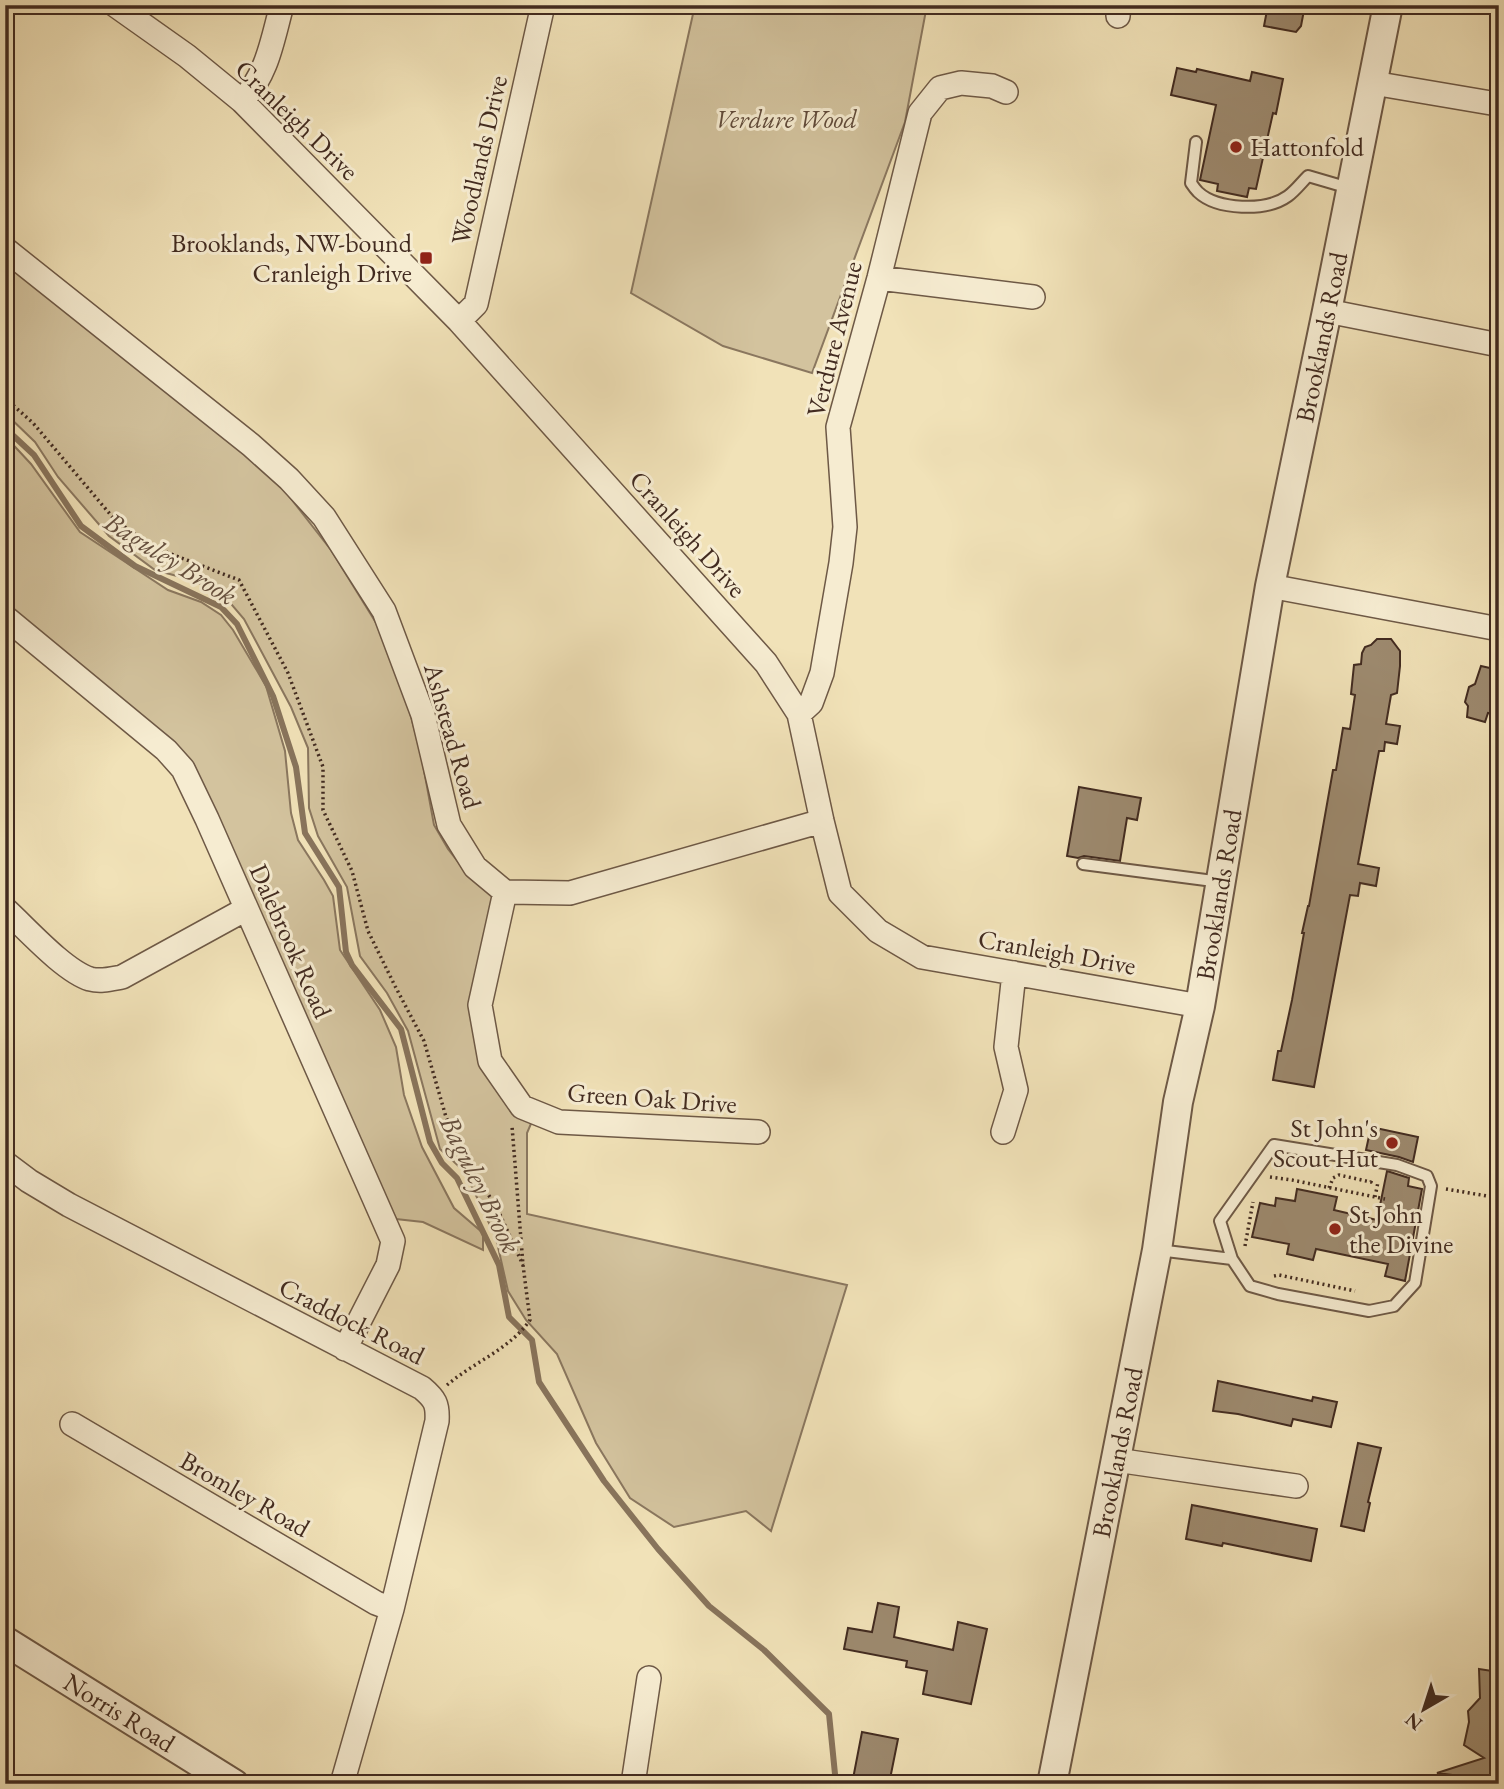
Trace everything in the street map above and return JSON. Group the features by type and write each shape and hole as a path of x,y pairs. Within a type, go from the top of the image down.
{"street":[{"name":"Cranleigh Drive","path":"115,5 187,56 242,100 459,321 766,663 799,714 840,893 878,931 922,957 1200,1006"},
{"path":"242,100 254,88 263,71 282,5"},
{"name":"Woodlands Drive","path":"459,321 476,304 543,5"},
{"name":"Brooklands Road","path":"1052,1784 1157,1250 1178,1102 1200,1006 1270,586 1388,5"},
{"name":"Verdure Avenue","path":"799,714 811,703 822,673 841,563 845,527 838,427 920,113 940,88 961,83 992,86 1006,92"},
{"path":"1373,83 1491,103"},
{"name":"Ashstead Road","path":"5,249 251,445 289,479 324,517 384,611 423,715 449,825 475,867 505,892"},
{"path":"879,278 1033,297"},
{"path":"1327,311 1499,345"},
{"path":"1270,586 1499,629"},
{"name":"Dalebrook Road","path":"5,617 166,750 183,769 207,819 394,1241 388,1265 345,1349"},
{"path":"522,1107 489,1061 480,1005 505,892 570,893 822,821"},
{"path":"5,909 78,974 91,980 106,981 122,977 246,909"},
{"path":"1003,1132 1016,1090 1006,1047 1014,973"},
{"name":"Green Oak Drive","path":"522,1107 559,1122 758,1132"},
{"name":"Craddock Road","path":"5,1163 69,1205 422,1388 433,1398 438,1409 436,1421 392,1609 342,1784"},
{"name":"Bromley Road","path":"72,1424 376,1603 392,1609"},
{"path":"1116,1460 1296,1486"},
{"name":"Norris Road","path":"5,1641 234,1784"},
{"path":"633,1784 649,1678"}],"lane":[{"path":"1196,142 1191,183 1198,192 1210,199 1244,208 1259,207 1287,196 1308,176 1352,188"},
{"path":"1083,864 1220,881"},
{"path":"1274,1145 1397,1165 1427,1176 1432,1186 1415,1283 1394,1306 1369,1311 1250,1286 1232,1259 1220,1221 1274,1145"},
{"path":"1157,1250 1232,1259"}],"path":[{"path":"5,398 33,423 115,520 153,547 239,580 288,673 323,767 323,810 352,870 368,931 424,1041 446,1117 460,1151 497,1208 523,1265"},
{"path":"433,1398 461,1374 515,1337 530,1320 512,1126 522,1107"},
{"path":"1329,1188 1333,1178 1339,1175 1371,1182 1372,1179"},
{"path":"1262,1177 1292,1180 1385,1199"},
{"path":"1375,1197 1378,1182"},
{"path":"1432,1186 1499,1199"},
{"path":"1240,1273 1254,1200"},
{"path":"1275,1275 1360,1292"}],"green space":[{"name":"Verdure Wood","path":"695,5 927,5 905,122 812,373 723,346 631,293"},
{"path":"5,262 219,431 285,491 331,550 378,626 409,709 421,754 434,825 466,872 498,895 472,1013 533,1119 527,1133 527,1214 847,1285 771,1531 746,1511 674,1527 630,1498 596,1443 557,1354 526,1320 508,1291 496,1238 465,1172 440,1149 408,1031 387,993 360,956 347,887 318,836 309,808 308,748 291,707 244,619 221,592 155,570 109,536 58,477 35,442 5,413"},
{"path":"5,436 31,464 80,532 168,590 201,602 221,615 233,630 266,686 285,751 291,813 298,840 333,896 340,950 380,1010 396,1047 404,1095 422,1147 454,1208 483,1233 483,1250 423,1222 396,1219 189,758 5,607"}],"building":[{"path":"1268,5 1305,5 1301,26 1296,32 1264,26"},
{"name":"Hattonfold","path":"1177,68 1196,72 1197,69 1250,81 1252,72 1283,79 1256,189 1249,188 1247,197 1217,191 1218,184 1200,180 1216,105 1171,95"},
{"path":"1377,639 1391,639 1400,651 1397,693 1391,695 1386,724 1400,726 1397,744 1385,742 1384,751 1379,751 1358,864 1379,868 1376,886 1360,883 1358,896 1350,895 1314,1087 1273,1080 1292,1000 1333,770 1336,770 1343,728 1350,729 1355,695 1351,694 1354,665 1361,664 1365,647"},
{"path":"1481,666 1499,670 1499,715 1488,713 1485,722 1467,717 1468,706 1465,702 1469,687 1475,684"},
{"path":"1079,787 1141,798 1137,820 1127,818 1120,861 1067,856"},
{"name":"St John's Scout Hut","path":"1371,1127 1418,1137 1413,1162 1366,1150"},
{"name":"St John the Divine","path":"1387,1171 1409,1178 1408,1186 1422,1189 1405,1281 1385,1276 1388,1264 1316,1249 1313,1260 1287,1254 1289,1244 1252,1237 1260,1203 1275,1206 1276,1198 1295,1201 1297,1189 1337,1197 1334,1210 1377,1220"},
{"path":"1218,1381 1312,1401 1313,1397 1337,1402 1331,1427 1293,1419 1291,1426 1213,1411"},
{"path":"1358,1443 1381,1448 1364,1531 1341,1526"},
{"path":"1192,1505 1317,1529 1311,1561 1223,1543 1222,1546 1186,1539"},
{"path":"878,1603 899,1607 894,1637 953,1650 958,1622 987,1629 971,1704 923,1694 927,1671 906,1667 907,1661 844,1649 848,1628 872,1632"},
{"path":"1479,1669 1499,1672 1499,1781 1437,1773 1484,1758 1464,1745 1469,1722 1468,1711 1480,1698"},
{"path":"862,1732 898,1739 889,1784 852,1784"}],"waterway":[{"name":"Baguley Brook","path":"5,428 34,455 81,526 135,566 221,607 237,624 273,696 296,767 305,833 339,887 346,952 352,965 401,1029 430,1142 442,1163 457,1178 499,1265 509,1317 532,1340 539,1382 604,1481 658,1549 709,1606 764,1650 829,1714 836,1784"}],"place":[{"name":"Hattonfold","path":"1236,147"},
{"name":"Brooklands, NW-bound Cranleigh Drive","path":"426,258"},
{"name":"St John's Scout Hut","path":"1392,1143"},
{"name":"St John the Divine","path":"1335,1229"}]}
